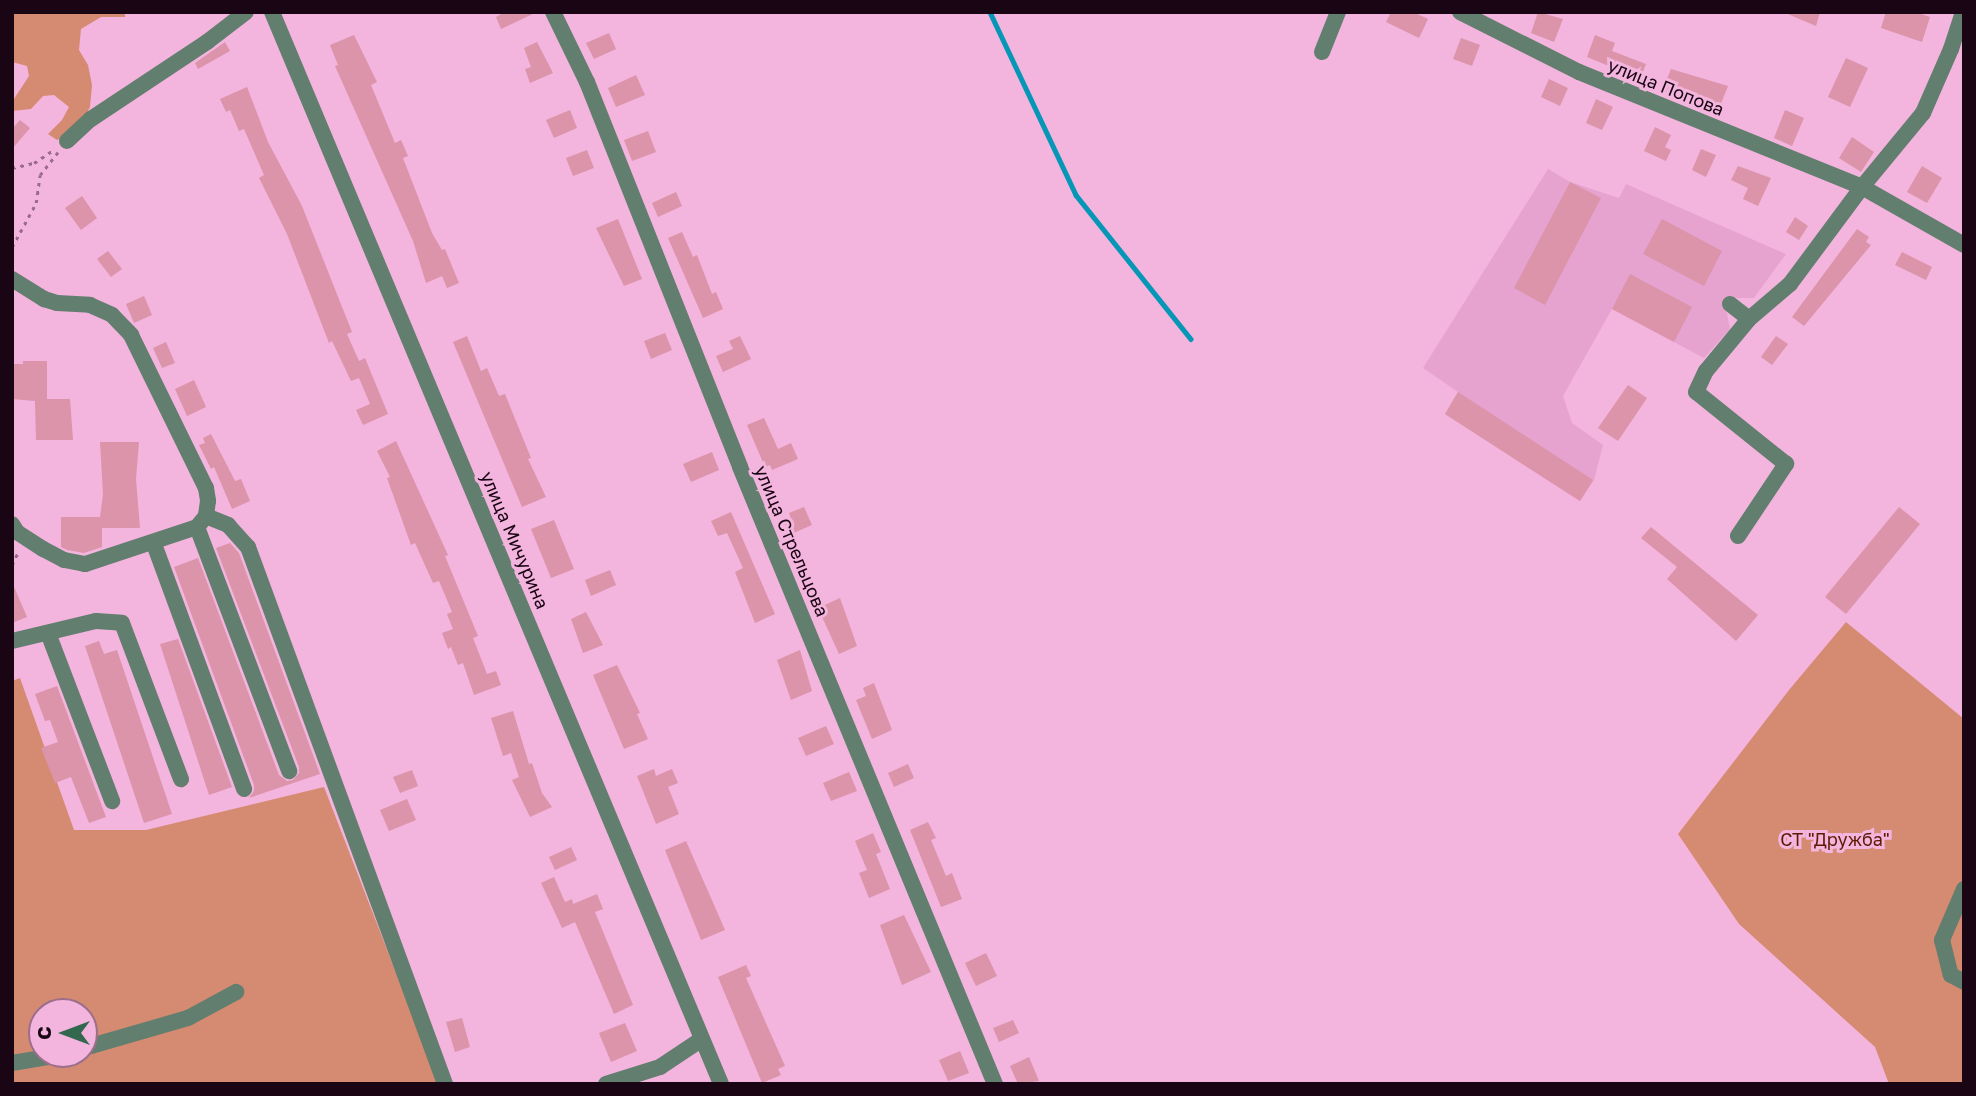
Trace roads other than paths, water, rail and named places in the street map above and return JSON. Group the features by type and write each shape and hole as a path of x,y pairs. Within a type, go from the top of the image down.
{"street":[{"path":"67,141 91,119 207,42 246,12"},
{"name":"улица Мичурина","path":"272,12 721,1084"},
{"name":"улица Стрельцова","path":"553,12 587,82 740,467 995,1084"},
{"path":"1322,51 1338,12"},
{"name":"улица Попова","path":"1460,12 1578,72 1862,187 1964,245"},
{"path":"1738,536 1786,464 1696,392 1706,371 1749,319 1790,284 1862,187 1923,113 1951,49 1963,12"},
{"path":"12,279 33,294 57,303 90,305 112,315 131,335 206,488 208,501 202,522 289,771"},
{"path":"1730,304 1749,319"},
{"path":"12,524 17,532 43,549 64,560 85,564 153,544 202,522 228,525 248,547 445,1084"},
{"path":"153,544 244,789"},
{"path":"12,642 96,621 122,623 181,779"},
{"path":"48,633 112,801"},
{"path":"1964,889 1942,940 1951,975 1964,982"},
{"path":"98,1044 188,1018 236,992"},
{"path":"606,1084 660,1067 702,1039"}],"waterway":[{"path":"990,12 1076,195 1191,339"}],"park label":[{"name":"СТ \"Дружба\"","path":"1835,839"}]}
